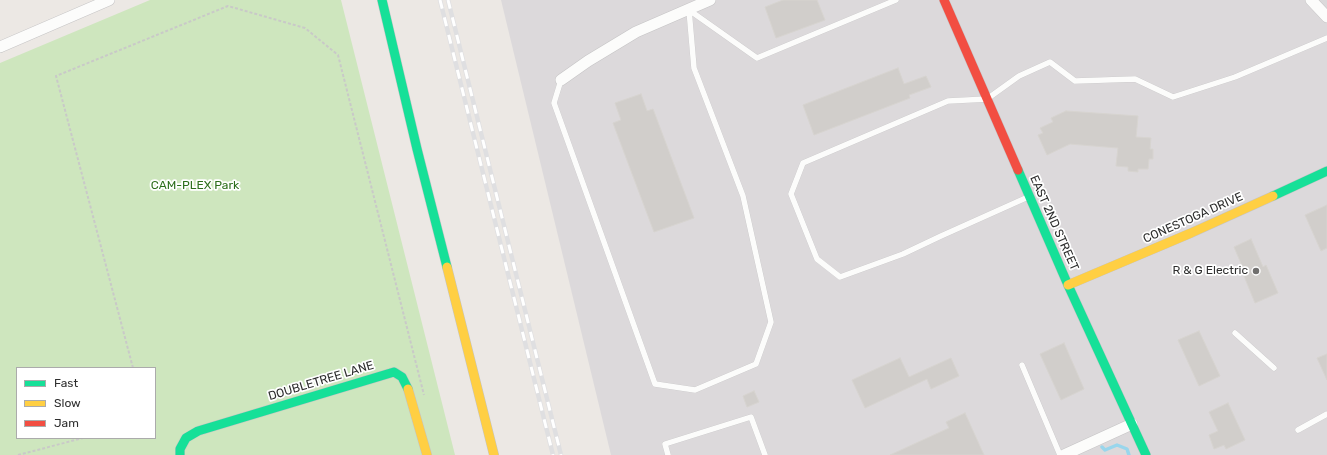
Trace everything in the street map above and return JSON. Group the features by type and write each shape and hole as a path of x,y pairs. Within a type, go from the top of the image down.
{"street":[{"path":"0,47 109,0"},
{"path":"382,0 417,149 494,455"},
{"path":"561,80 588,61 636,32 710,0"},
{"name":"EAST 2ND STREET","path":"944,0 1068,284 1146,455"},
{"path":"1312,0 1327,17"},
{"name":"CONESTOGA DRIVE","path":"1068,284 1191,233 1327,171"},
{"name":"DOUBLETREE LANE","path":"180,455 180,449 186,438 198,431 394,372 402,377 408,386 427,455"},
{"path":"1064,455 1132,424"}],"lane":[{"path":"689,10 757,58 896,0"},
{"path":"561,80 554,103 655,384 695,390 756,364 772,322 743,196 694,68 689,10"},
{"path":"1030,196 903,254 840,277 817,259 791,194 803,163 948,102 987,99 1019,76 1050,62 1075,80 1135,79 1173,97 1235,77 1327,38"},
{"path":"1235,334 1274,368"},
{"path":"1022,364 1060,455"},
{"path":"1298,430 1327,414"},
{"path":"668,455 665,444 751,417 765,455"}],"path":[{"path":"133,367 56,76 228,6 305,28 338,55 426,401"},
{"path":"18,455 79,439"}],"shaded area":[{"path":"501,0 1327,0 1327,455 611,455"}],"green space":[{"name":"CAM-PLEX Park","path":"150,0 341,0 455,455 0,455 0,63"}],"building":[{"path":"783,0 817,0 825,20 776,38 765,7"},
{"path":"898,68 904,84 926,76 931,87 909,95 910,98 814,135 803,105"},
{"path":"641,94 647,111 653,109 694,218 654,232 613,123 621,120 615,103"},
{"path":"1066,111 1138,116 1136,137 1151,138 1150,149 1153,149 1153,159 1149,159 1148,169 1138,169 1138,172 1128,171 1128,167 1116,166 1118,148 1070,144 1047,155 1038,135 1043,133 1040,128 1053,122 1051,118"},
{"path":"1327,205 1327,248 1321,251 1305,215"},
{"name":"R & G Electric","path":"1251,239 1263,267 1266,265 1278,293 1255,303 1244,276 1246,275 1234,247"},
{"path":"1199,331 1220,376 1199,386 1178,340"},
{"path":"1064,343 1084,389 1061,400 1040,354"},
{"path":"1327,354 1327,380 1317,358"},
{"path":"900,358 909,377 951,358 959,376 931,389 927,379 865,408 852,380"},
{"path":"754,391 759,402 747,407 743,396"},
{"path":"1228,403 1245,440 1226,449 1224,445 1214,449 1209,435 1218,431 1209,412"},
{"path":"965,413 984,455 890,455 949,428 946,422"}],"waterway":[{"path":"1102,447 1105,450 1117,445 1127,449 1129,455"}],"railway":[{"path":"440,0 553,455"},
{"path":"448,0 561,455"}],"traffic: fast":[{"path":"382,0 417,149 447,267"},
{"path":"1018,170 1068,285 1146,455"},
{"path":"1273,196 1327,171"},
{"path":"180,455 180,449 186,438 198,431 394,372 402,377 408,389"}],"traffic: slow":[{"path":"1068,285 1191,233 1273,196"},
{"path":"447,267 494,455"},
{"path":"408,389 427,455"}],"traffic: jam":[{"path":"944,0 1018,170"}],"place":[{"name":"R & G Electric","path":"1256,271"}]}
